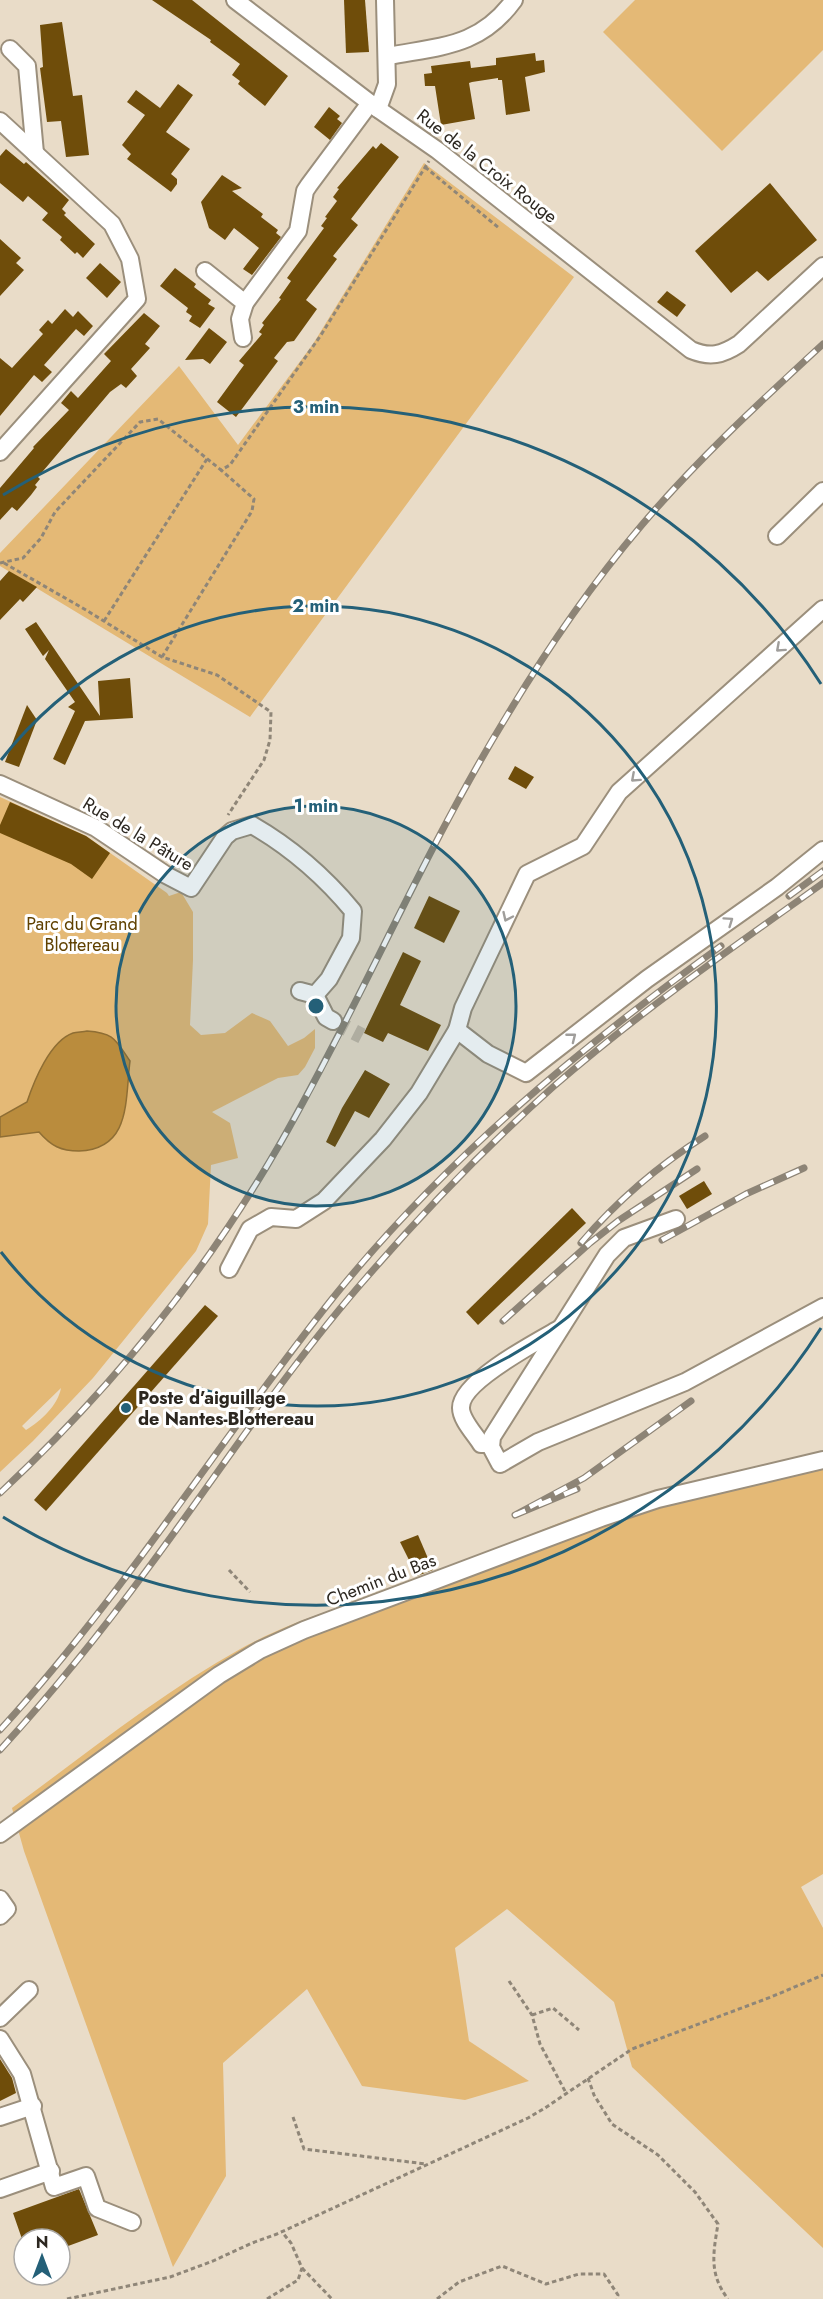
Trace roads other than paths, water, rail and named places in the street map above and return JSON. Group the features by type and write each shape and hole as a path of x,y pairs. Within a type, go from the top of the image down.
{"street":[{"name":"Rue de la Croix Rouge","path":"235,0 374,106 437,150 691,350 703,355 717,356 739,344 823,266"},
{"path":"243,338 240,319 245,303 298,231 309,184 374,106 387,84 385,0"},
{"path":"388,56 469,39 491,26 514,0"},
{"path":"10,49 27,66 35,153"},
{"path":"0,121 112,224 130,260 137,299 0,452"},
{"path":"205,271 245,303"},
{"path":"777,536 823,491"},
{"path":"229,1269 250,1228 271,1217 296,1219 324,1200 383,1139 419,1093 457,1030 463,1008 527,874 583,846 620,792 823,609"},
{"name":"Rue de la Pâture","path":"0,784 96,828 166,875 191,888 225,837 232,831 252,825 282,842 329,882 353,911 351,938 328,979 307,993 326,1017 333,1021"},
{"path":"457,1030 488,1054 526,1073 648,979 777,887 823,850"},
{"path":"676,1219 635,1233 624,1238 614,1247 492,1437 491,1444 500,1464 538,1442 685,1382 823,1306"},
{"path":"491,1444 481,1444 462,1415 460,1407 463,1397 506,1359 561,1327"},
{"name":"Chemin du Bas","path":"0,1834 219,1674 260,1650 304,1630 657,1499 823,1460"},
{"path":"0,1899 7,1909 0,1916"},
{"path":"0,2018 29,1990"},
{"path":"0,2038 22,2073 54,2187 86,2176 97,2208 132,2222"},
{"path":"0,2117 33,2106"},
{"path":"0,2189 51,2171"}],"tunnel":[{"path":"333,1021 362,1036"}],"railway":[{"path":"0,1493 41,1454 117,1371 154,1328 221,1238 281,1142 310,1090 418,876 475,771 505,719 569,619 622,548 684,478 823,344"},
{"path":"789,896 823,871"},
{"path":"0,1750 113,1614 309,1347 411,1227 480,1155 585,1060 686,982 823,883"},
{"path":"0,1730 88,1626 290,1353 375,1248 420,1200 514,1109 616,1025 721,946"},
{"path":"581,1243 639,1185 671,1159 705,1136"},
{"path":"662,1240 746,1194 804,1168"},
{"path":"503,1321 618,1221 697,1169"},
{"path":"577,1489 515,1515 584,1478 691,1401"}],"place":[{"name":"Poste d’aiguillage de Nantes-Blottereau","path":"126,1408"}],"park label":[{"name":"Parc du Grand Blottereau","path":"82,934"}]}
